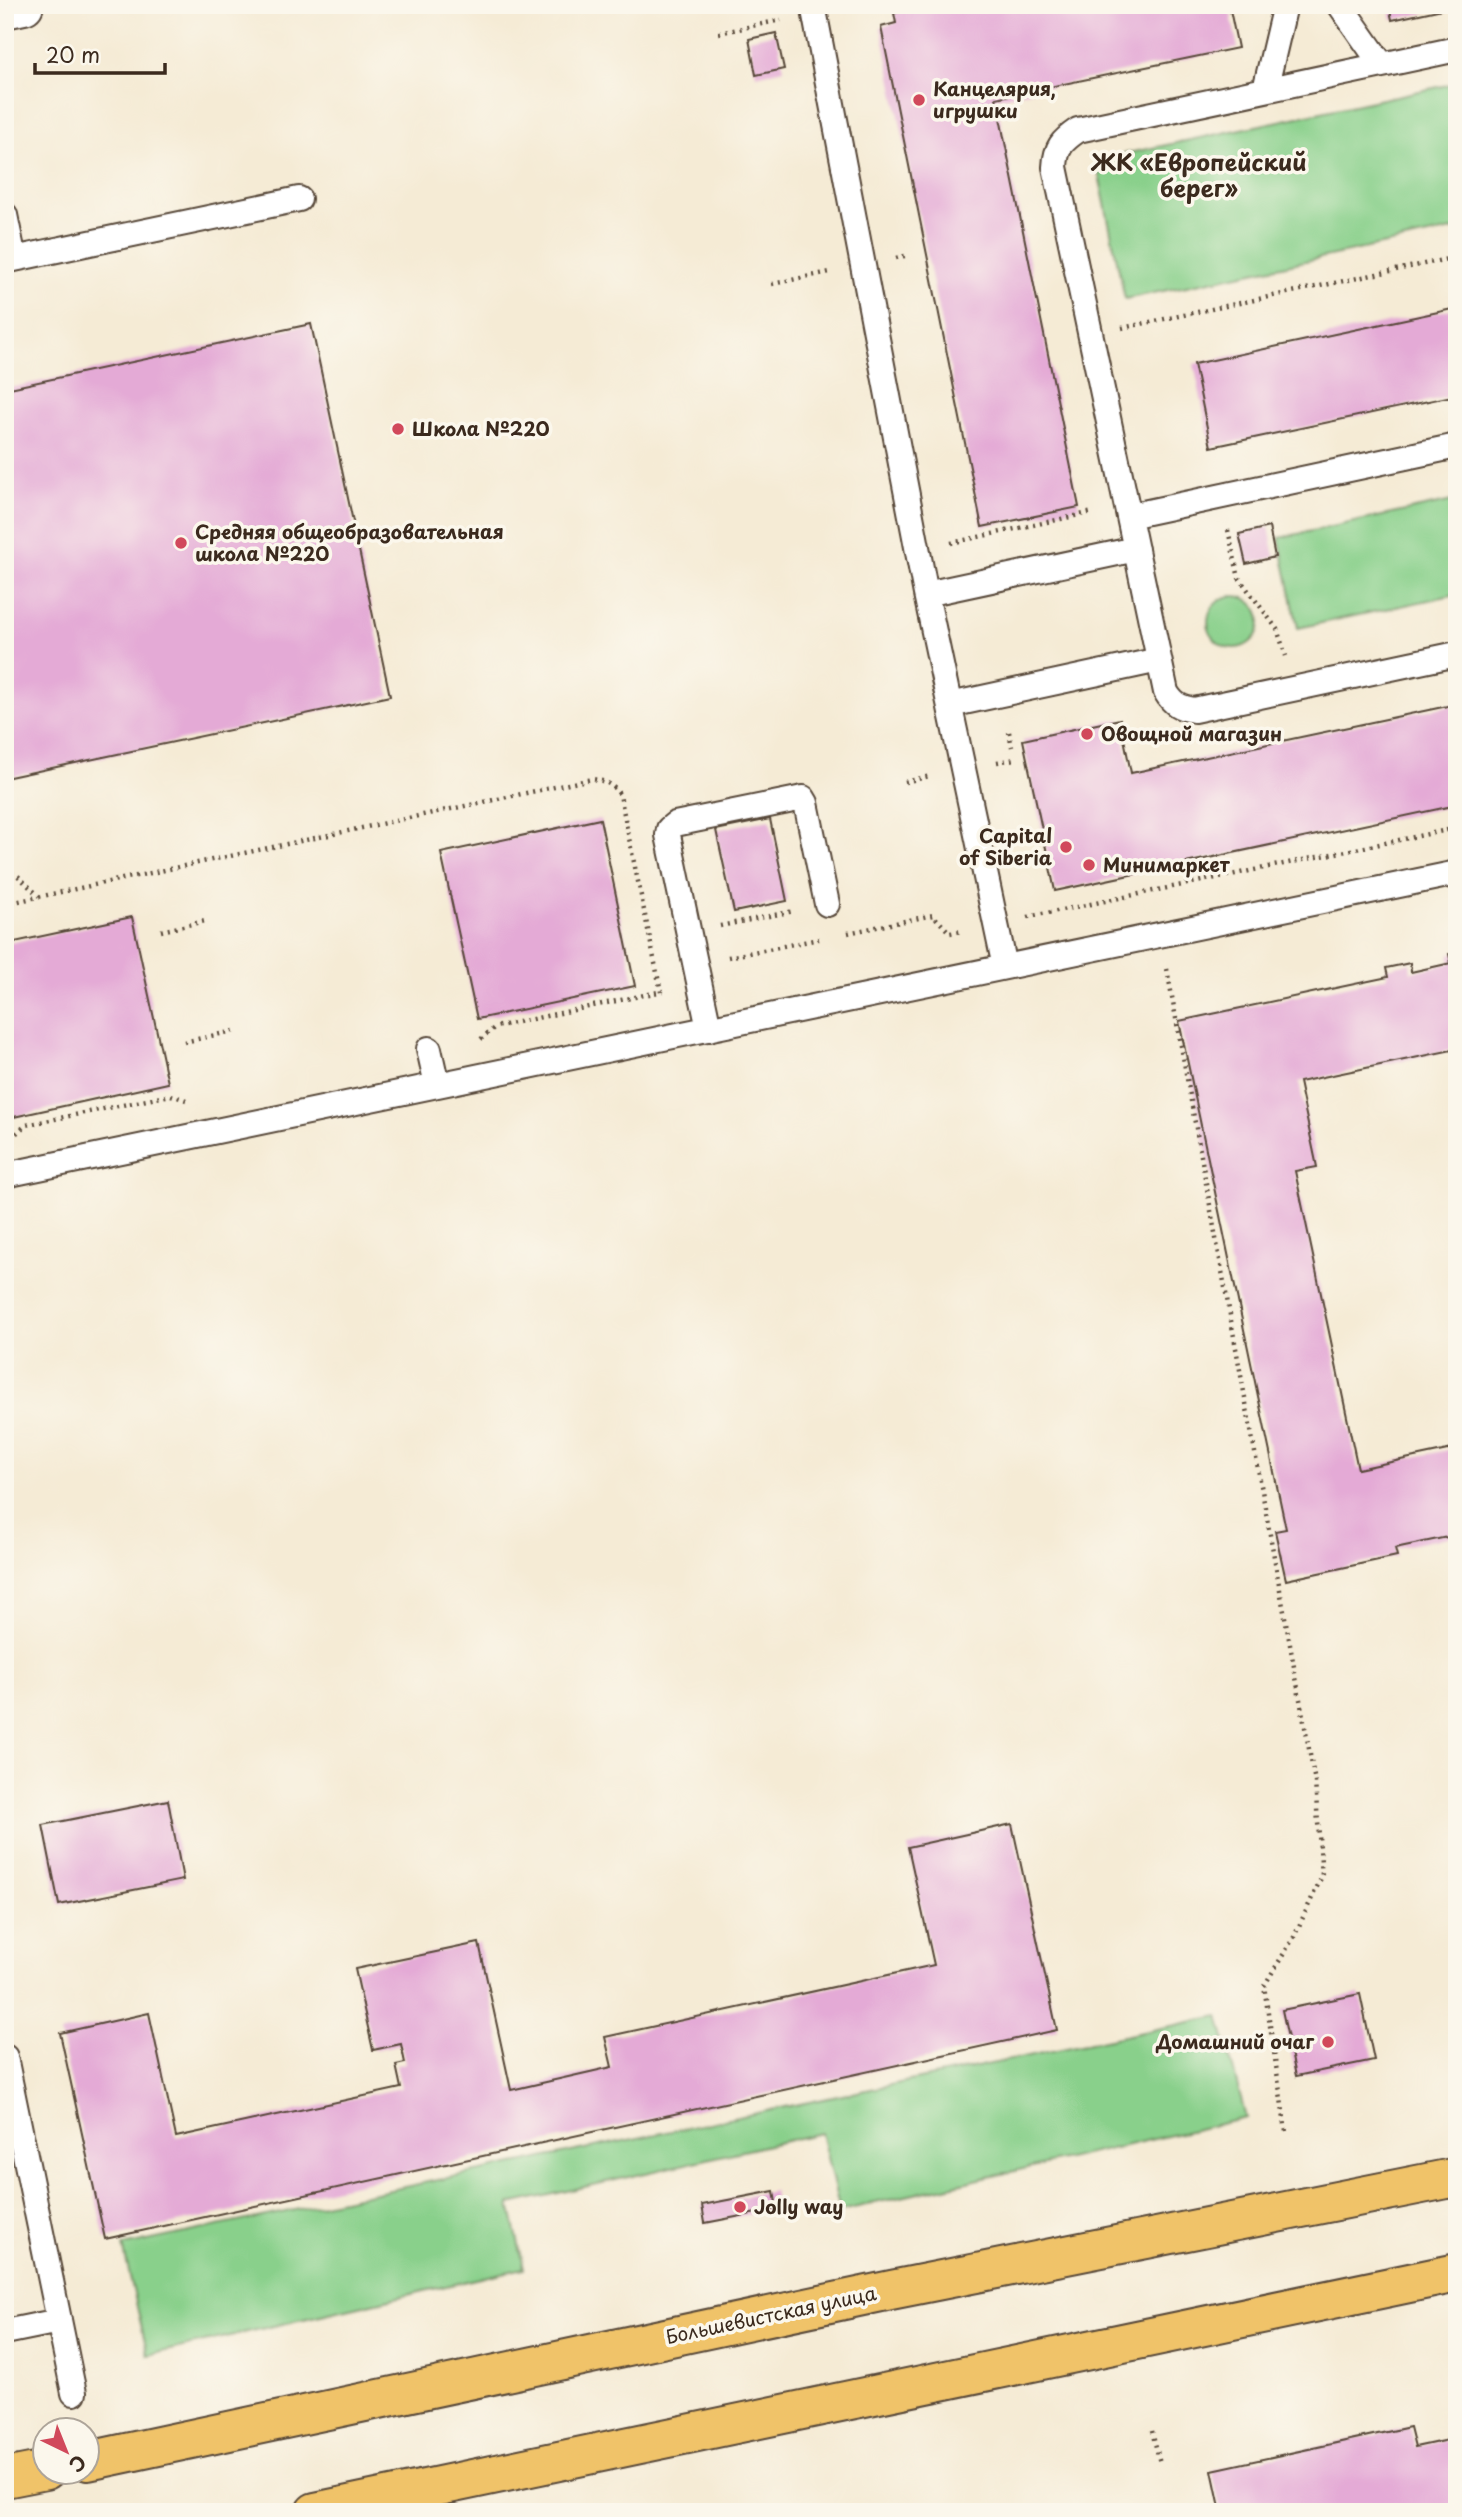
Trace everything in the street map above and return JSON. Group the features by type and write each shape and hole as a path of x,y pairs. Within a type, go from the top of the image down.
{"highway":[{"name":"Большевистская улица","path":"102,2458 891,2290 1457,2177"},
{"path":"315,2512 1457,2273"},
{"path":"5,2478 32,2473"}],"lane":[{"path":"813,5 926,594 1005,967"},
{"path":"1265,90 1285,5"},
{"path":"1340,5 1382,65"},
{"path":"1457,49 1078,130 1064,140 1056,154 1055,167 1159,660 1166,692 1171,701 1181,708 1194,710 1457,654"},
{"path":"5,215 10,260 299,198"},
{"path":"1128,511 1457,446"},
{"path":"926,594 1136,550"},
{"path":"950,705 1159,660"},
{"path":"709,1029 668,835 669,829 675,824 803,798 827,904"},
{"path":"5,1175 1457,873"},
{"path":"429,1049 437,1085"},
{"path":"5,2056 74,2393"},
{"path":"5,2333 59,2321"}],"path":[{"path":"719,33 789,19"},
{"path":"1091,334 1457,257"},
{"path":"772,284 833,271"},
{"path":"940,545 1128,511"},
{"path":"1226,519 1237,573 1280,635 1293,689"},
{"path":"1009,732 1012,747"},
{"path":"1002,761 1015,759"},
{"path":"5,904 592,779 605,781 620,795 661,992"},
{"path":"1025,918 1457,828"},
{"path":"5,872 16,874 39,897"},
{"path":"651,941 827,904"},
{"path":"161,931 205,921"},
{"path":"1161,935 1315,1782 1322,1876 1294,1937 1265,1986 1286,2132"},
{"path":"184,1042 238,1030"},
{"path":"5,1143 26,1125 171,1095 192,1102"},
{"path":"1152,2431 1160,2463"}],"green space":[{"path":"1457,83 1457,229 1125,299 1099,175 1102,164 1110,157"},
{"path":"1457,500 1457,594 1298,628 1279,538"},
{"path":"1234,596 1244,598 1252,604 1258,612 1258,632 1252,640 1244,646 1234,648 1224,646 1216,640 1210,632 1208,622 1210,612 1216,604 1224,598"},
{"path":"1219,2016 1246,2118 840,2211 821,2133 510,2204 524,2268 148,2355 123,2246"}],"building":[{"path":"930,5 1229,5 1238,48 996,98 1079,507 982,527 881,27 896,23 894,13"},
{"path":"1389,5 1456,5 1456,6 1392,20"},
{"path":"776,33 784,69 756,75 749,39"},
{"path":"1457,308 1457,395 1211,447 1194,364"},
{"name":"Средняя общеобразовательная школа №220","path":"311,324 390,696 5,778 5,389"},
{"path":"1269,527 1275,557 1246,564 1239,534"},
{"path":"1457,704 1457,805 1055,891 1023,740 1120,719 1131,773"},
{"path":"600,819 635,986 477,1019 441,853"},
{"path":"770,819 787,901 734,912 716,830"},
{"path":"132,917 168,1083 9,1118 5,1099 5,944"},
{"path":"1457,952 1457,1049 1299,1082 1317,1167 1295,1171 1358,1469 1457,1448 1457,1535 1395,1548 1397,1556 1286,1580 1275,1531 1286,1529 1179,1021 1388,977 1386,968 1410,963 1411,972 1451,963 1449,954"},
{"path":"168,1800 183,1880 59,1905 43,1825"},
{"path":"1012,1824 1057,2030 105,2239 60,2033 149,2013 176,2137 401,2088 396,2065 405,2063 401,2044 373,2050 355,1969 479,1943 511,2090 612,2067 605,2037 934,1965 908,1847"},
{"path":"1360,1994 1374,2060 1296,2076 1282,2010"},
{"name":"Jolly way","path":"774,2191 777,2209 705,2223 702,2205"},
{"path":"1410,2427 1415,2447 1457,2438 1457,2512 1221,2512 1212,2470"}],"place":[{"name":"Канцелярия, игрушки","path":"919,100"},
{"name":"Школа №220","path":"398,429"},
{"name":"Средняя общеобразовательная школа №220","path":"181,543"},
{"name":"Овощной магазин","path":"1087,734"},
{"name":"Capital of Siberia","path":"1066,847"},
{"name":"Минимаркет","path":"1089,865"},
{"name":"Домашний очаг","path":"1328,2042"},
{"name":"Jolly way","path":"740,2207"}],"district":[{"name":"ЖК «Европейский берег»","path":"1199,176"}]}
